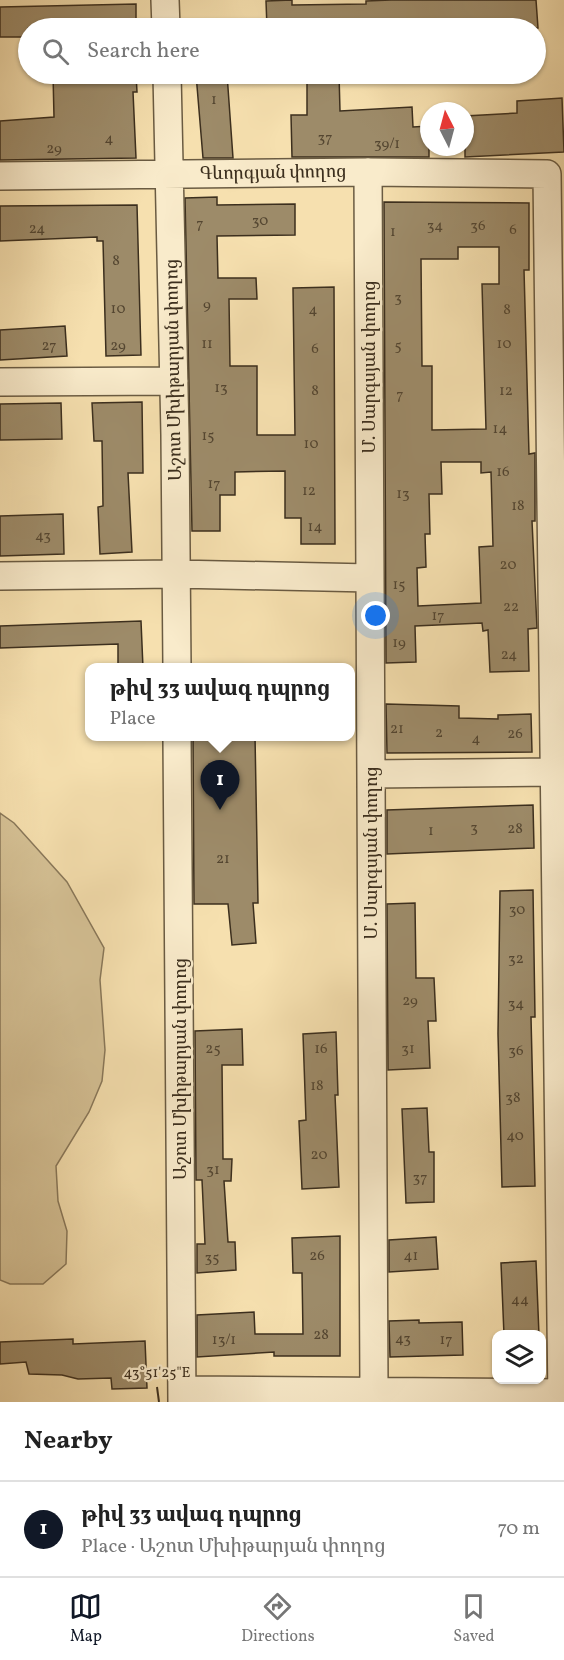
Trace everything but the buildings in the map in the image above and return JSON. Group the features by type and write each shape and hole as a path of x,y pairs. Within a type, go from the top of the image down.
{"street":[{"path":"165,0 166,18"},
{"name":"Աշոտ Մխիթարյան փողոց","path":"167,84 174,381 177,663"},
{"name":"Գևորգյան փողոց","path":"0,176 368,172 547,174 558,527"},
{"name":"Մ. Սարգսյան փողոց","path":"368,172 374,1391"},
{"path":"0,382 174,381"},
{"path":"182,1396 374,1391 562,1397 554,772 558,527"},
{"path":"0,576 176,574 370,578"},
{"name":"Աշոտ Մխիթարյան փողոց","path":"177,741 182,1396"},
{"path":"371,774 554,772"}],"shaded area":[{"path":"0,813 14,823 67,882 104,948 100,980 105,1050 102,1081 89,1112 56,1166 58,1201 67,1231 66,1264 43,1284 10,1284 0,1280"}],"place":[{"name":"թիվ 33 ավագ դպրոց","path":"220,810"}]}
